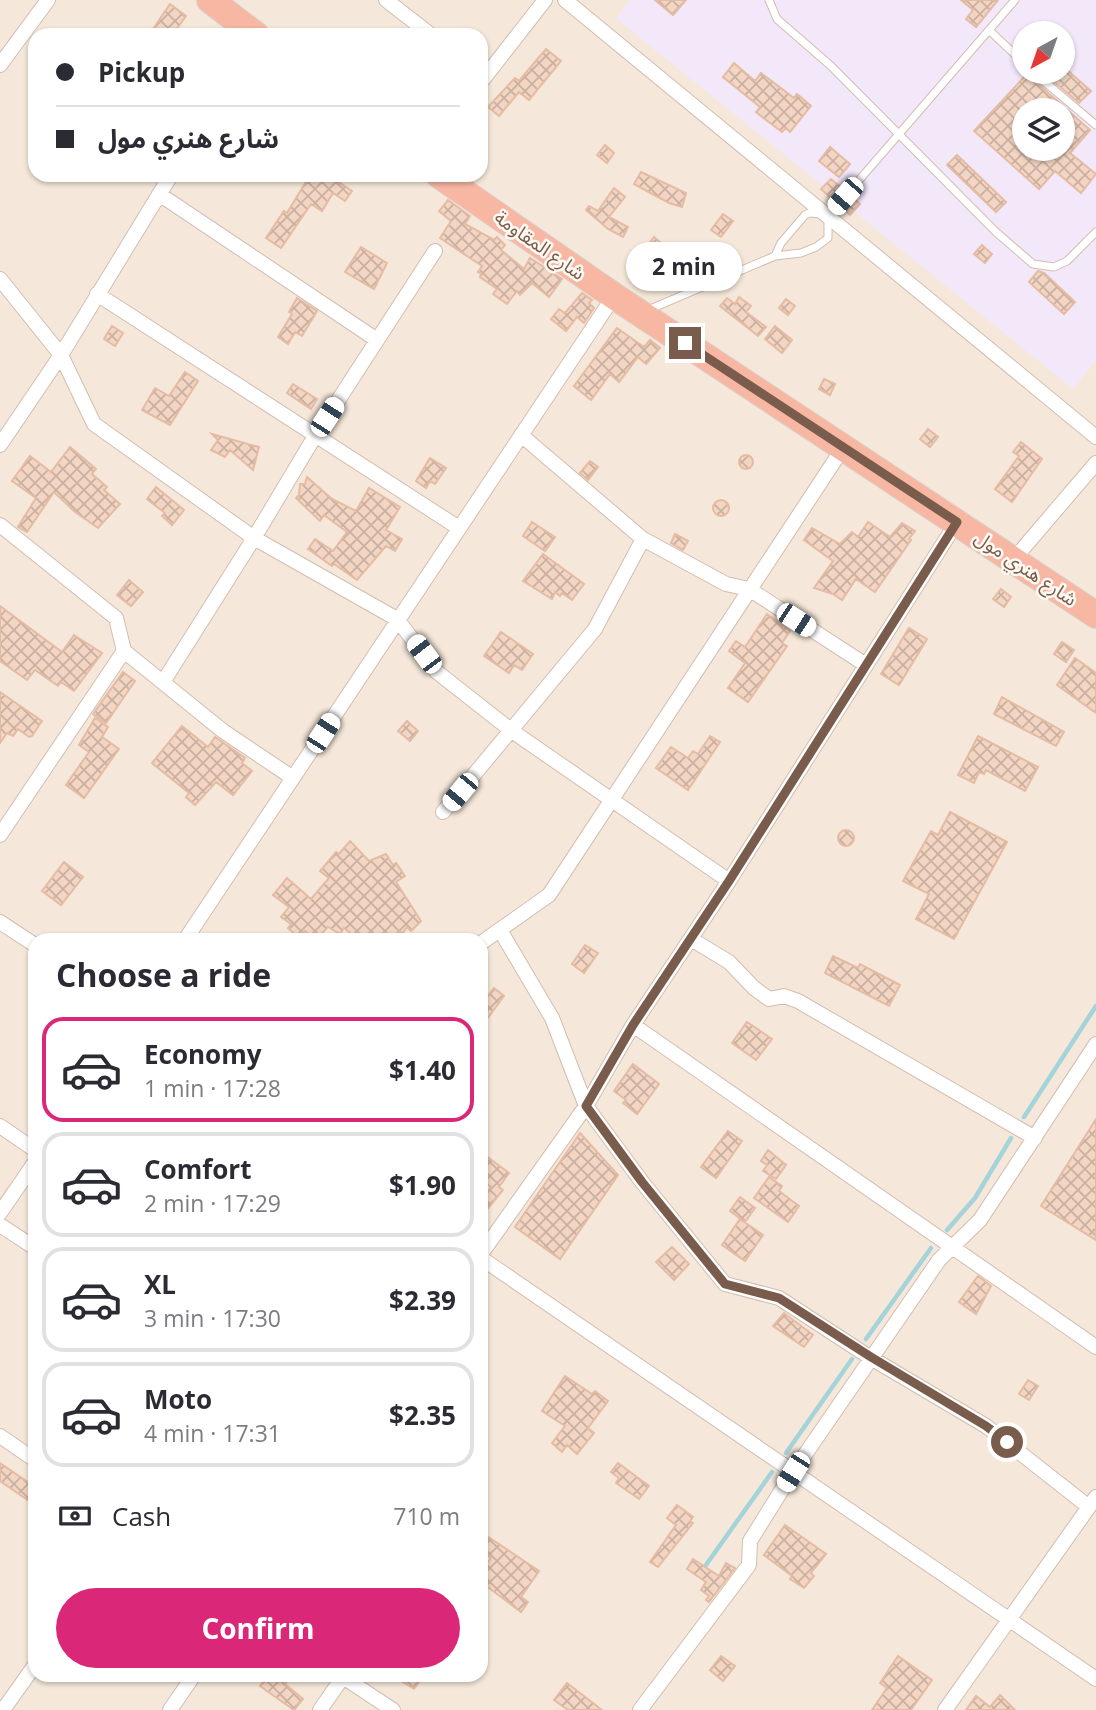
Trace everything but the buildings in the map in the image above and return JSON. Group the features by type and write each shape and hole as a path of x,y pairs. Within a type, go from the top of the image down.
{"highway":[{"path":"210,0 247,28"},
{"name":"شارع المقاومة","path":"449,182 640,313"},
{"name":"شارع هنري مول","path":"640,313 1096,615"}],"street":[{"path":"0,65 48,0"},
{"path":"386,0 422,28"},
{"path":"488,71 545,0"},
{"path":"565,0 1096,437"},
{"path":"2,436 61,355 167,182"},
{"path":"159,194 377,340"},
{"path":"163,682 254,538 314,436 435,251"},
{"path":"0,279 61,355 94,424 254,538 397,619 437,672 512,731 729,881"},
{"path":"97,294 459,528"},
{"path":"190,933 614,296"},
{"path":"521,435 643,539 726,584 749,589 866,665"},
{"path":"488,938 549,895 843,448"},
{"path":"1014,559 1096,463"},
{"path":"488,1246 586,1106 633,1025 729,881 957,522"},
{"path":"0,525 116,618 124,651 223,731 293,778"},
{"path":"443,812 595,629 643,539"},
{"path":"0,835 124,651"},
{"path":"1,925 28,941"},
{"path":"500,930 552,1018 586,1106 642,1182 725,1284 779,1298 986,1426 1093,1502 945,1710"},
{"path":"691,939 729,962 754,988 769,999 784,996 798,1000 1035,1138"},
{"path":"633,1025 1096,1347"},
{"path":"640,1710 749,1565 750,1541 871,1357 939,1260 980,1220 1096,1044"},
{"path":"0,1126 28,1145"},
{"path":"0,1213 28,1172"},
{"path":"0,1225 28,1243"},
{"path":"488,1261 1096,1679"},
{"path":"0,1436 28,1455"},
{"path":"3,1710 28,1675"},
{"path":"170,1710 189,1682"},
{"path":"320,1710 338,1682"},
{"path":"351,1682 393,1710"}],"lane":[{"path":"769,0 777,19 831,66 897,135 996,232 1033,264 1054,267 1067,261 1096,232"},
{"path":"640,313 775,256 801,253 824,242 829,234 828,216 1015,0"},
{"path":"990,31 1012,52"},
{"path":"1048,84 1096,125"},
{"path":"775,256 781,243 805,215 815,213 828,216"}],"shaded area":[{"path":"0,0 1096,0 1096,1710 0,1710"},
{"path":"630,0 1096,0 1096,360 1073,389 616,18"}],"waterway":[{"path":"1024,1117 1096,1006"},
{"path":"947,1230 975,1198 1011,1138"},
{"path":"866,1339 931,1248"},
{"path":"786,1453 852,1359"},
{"path":"701,1572 772,1472"}],"route":[{"path":"685,343 957,522 729,881 633,1025 586,1106 642,1182 725,1284 779,1298 986,1426 1007,1442"}]}
